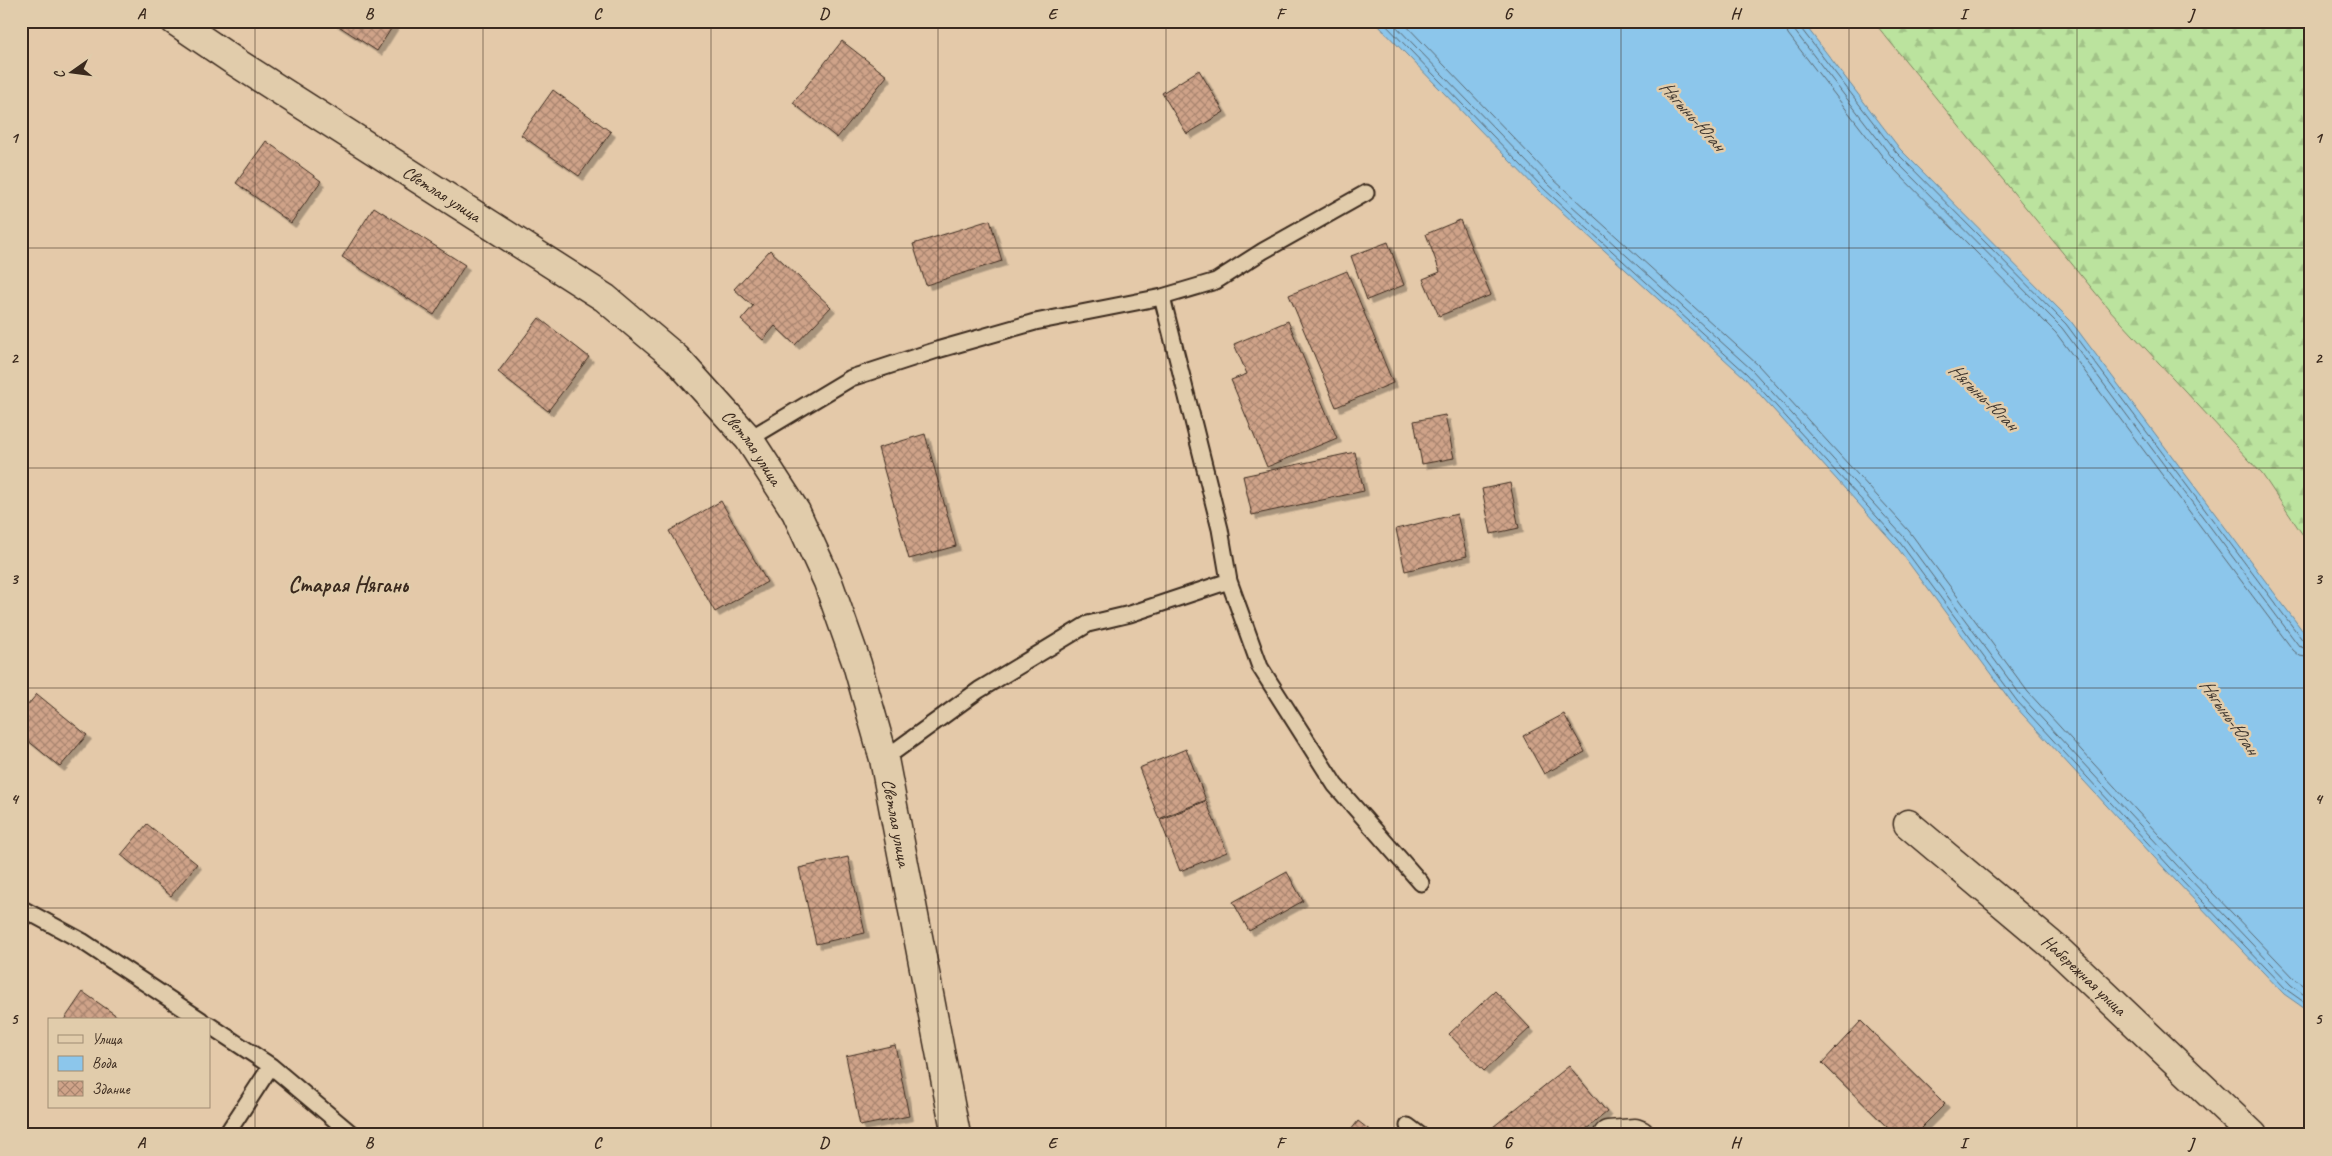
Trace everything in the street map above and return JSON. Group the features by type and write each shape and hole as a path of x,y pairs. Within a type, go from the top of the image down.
{"street":[{"name":"Светлая улица","path":"175,21 234,61 605,298 676,358 749,438 796,512 828,582 857,664 884,759 956,1135"},
{"name":"Набережная улица","path":"1908,824 2059,952 2253,1135"},
{"path":"1608,1135 1635,1133 1640,1135"}],"lane":[{"path":"749,438 851,378 937,350 1035,322 1162,297 1216,281 1263,251 1366,193"},
{"path":"1162,297 1220,529 1229,581 1260,667 1335,785 1421,883"},
{"path":"884,759 978,690 1088,624 1130,614 1229,581"},
{"path":"21,908 82,941 198,1018"},
{"path":"210,1026 271,1066 353,1135"},
{"path":"226,1135 271,1066"}],"green space":[{"path":"1873,21 2311,21 2311,547 2262,474 2108,308"}],"water":[{"name":"Нягынь-Юган","path":"1374,21 1802,21 1900,149 2070,320 2311,642 2311,1013 2284,994 2177,882 2013,704 1894,543 1744,377 1540,192"}],"building":[{"path":"331,21 396,21 377,51"},
{"path":"842,41 887,76 837,138 793,103"},
{"path":"1199,70 1224,112 1187,134 1162,93"},
{"path":"553,90 611,132 579,176 521,135"},
{"path":"266,141 321,181 291,223 236,183"},
{"path":"374,207 465,265 434,315 342,257"},
{"path":"990,220 1002,261 926,285 913,244"},
{"path":"1460,220 1491,295 1439,316 1423,279 1440,272 1426,234"},
{"path":"1388,242 1404,285 1367,300 1351,256"},
{"path":"770,250 831,307 795,345 775,326 763,340 741,320 753,306 734,289"},
{"path":"1347,271 1393,383 1336,407 1289,295"},
{"path":"539,318 589,357 548,411 498,372"},
{"path":"1288,321 1337,438 1267,467 1231,380 1247,374 1234,344"},
{"path":"1445,415 1454,458 1422,464 1414,421"},
{"path":"925,434 956,546 909,559 878,448"},
{"path":"1355,452 1364,491 1252,515 1243,476"},
{"path":"1510,483 1519,528 1491,534 1482,489"},
{"path":"721,501 767,582 715,612 669,531"},
{"path":"1457,514 1467,556 1405,571 1396,529"},
{"path":"37,694 87,735 60,767 21,735 21,713"},
{"path":"1564,714 1585,752 1544,774 1523,736"},
{"path":"1186,749 1206,800 1159,819 1139,768"},
{"path":"1206,801 1227,852 1180,871 1160,820"},
{"path":"147,824 197,864 171,896 121,855"},
{"path":"848,857 865,933 816,944 799,868"},
{"path":"1287,872 1303,901 1249,931 1233,902"},
{"path":"1495,991 1530,1028 1484,1071 1449,1034"},
{"path":"83,992 117,1016 116,1018 65,1018"},
{"path":"1861,1021 1945,1104 1914,1135 1895,1135 1822,1063"},
{"path":"895,1045 909,1116 860,1126 846,1056"},
{"path":"1569,1066 1607,1112 1579,1135 1500,1135 1493,1127"},
{"path":"1358,1121 1376,1135 1347,1135"}],"district":[{"name":"Старая Нягань","path":"348,584"}]}
